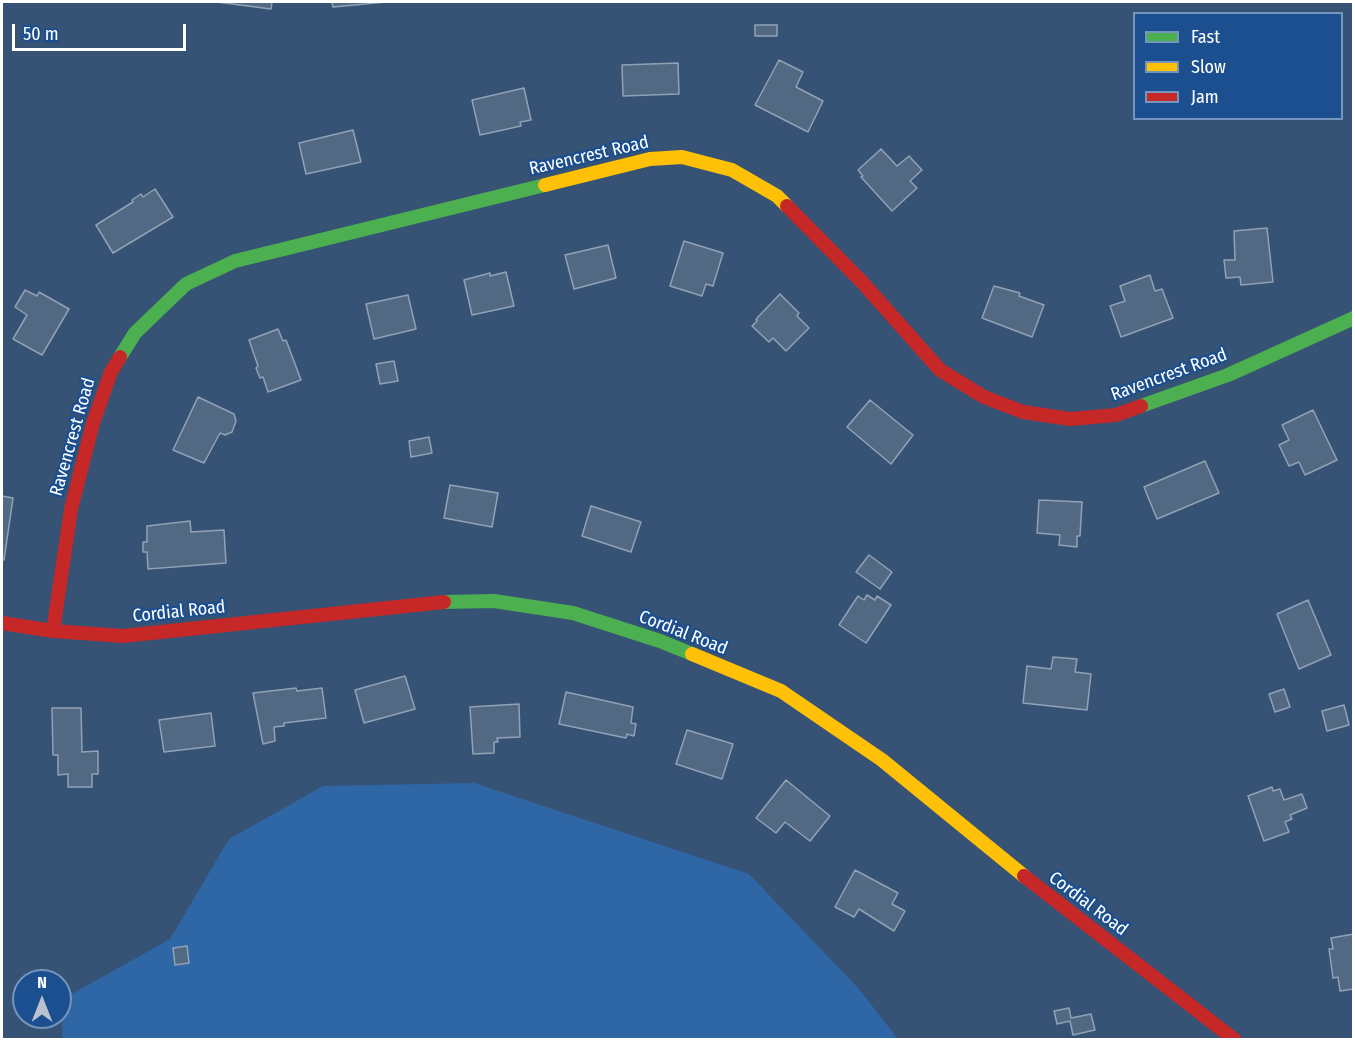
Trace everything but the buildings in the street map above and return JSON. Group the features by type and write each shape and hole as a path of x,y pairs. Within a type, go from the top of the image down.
{"street":[{"name":"Ravencrest Road","path":"53,631 71,509 93,423 111,372 135,333 186,284 235,261 650,159 682,157 732,170 777,196 862,282 940,370 984,398 1023,412 1070,419 1116,415 1228,375 1353,318"},
{"name":"Cordial Road","path":"2,623 53,631 123,636 433,602 494,601 573,613 660,641 781,691 882,760 1037,887 1235,1040"}],"shaded area":[{"path":"474,783 749,874 859,989 898,1039 62,1040 62,1029 72,1029 72,994 170,939 229,839 323,786"}],"traffic: fast":[{"path":"120,357 135,333 186,284 235,261 545,185"},
{"path":"1141,406 1228,375 1354,318"},
{"path":"444,602 494,601 573,613 660,641 692,654"}],"traffic: slow":[{"path":"545,185 650,159 682,157 732,170 777,196 787,206"},
{"path":"692,654 781,691 882,760 1024,876"}],"traffic: jam":[{"path":"787,206 862,282 940,370 984,397 1023,412 1070,419 1116,415 1141,406"},
{"path":"53,631 71,509 93,423 111,372 120,357"},
{"path":"2,623 53,631 123,636 444,602"},
{"path":"1024,876 1235,1040"}]}
